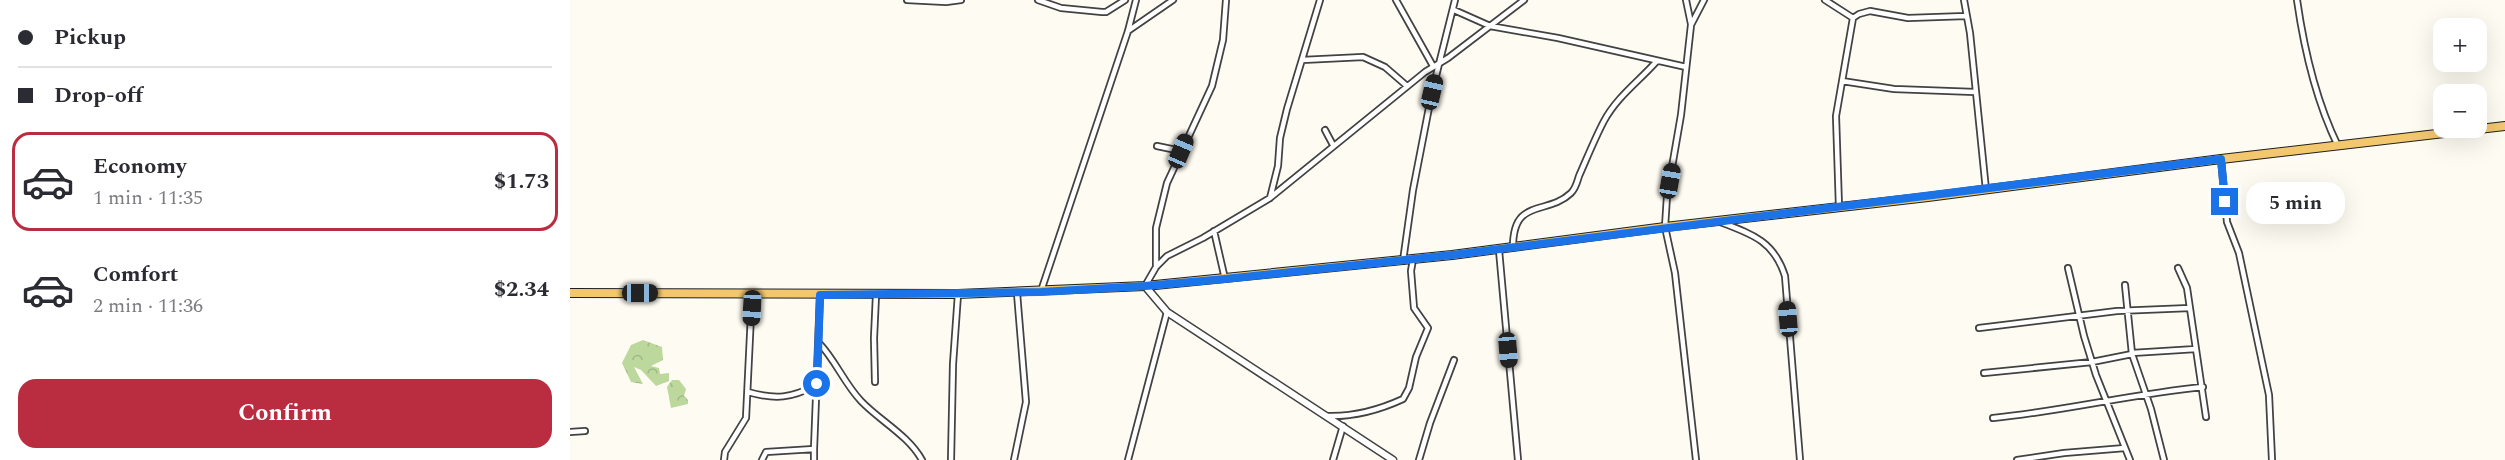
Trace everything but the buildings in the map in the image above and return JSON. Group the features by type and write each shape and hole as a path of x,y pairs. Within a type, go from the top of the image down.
{"main road":[{"path":"570,293 876,295 1041,292 1145,286 1403,261 1665,227 2505,126"}],"street":[{"path":"907,0 946,2 961,0"},
{"path":"1038,0 1061,8 1106,12 1125,0"},
{"path":"1041,292 1128,31 1136,0"},
{"path":"1128,31 1173,0"},
{"path":"1156,267 1156,228 1167,183 1208,97 1215,76 1223,40 1226,0"},
{"path":"1270,198 1278,166 1282,130 1320,0"},
{"path":"1396,0 1433,66"},
{"path":"1403,261 1413,190 1455,0"},
{"path":"1393,460 1167,312 1145,286 1156,267 1167,256 1270,198 1333,145 1361,126 1407,86 1524,0"},
{"path":"1686,0 1691,25 1681,115 1667,196 1665,227 1675,273 1696,460"},
{"path":"1691,25 1704,0"},
{"path":"1825,0 1853,18"},
{"path":"1964,0 1970,33 1986,190"},
{"path":"2296,0 2327,124 2338,146"},
{"path":"1454,10 1490,26 1558,38 1686,67"},
{"path":"1839,207 1836,116 1853,18 1870,12 1908,18 1966,16"},
{"path":"1302,60 1363,57 1385,67 1407,86"},
{"path":"1514,247 1514,230 1525,215 1536,207 1558,202 1572,192 1605,119 1621,96 1656,62"},
{"path":"1842,81 1894,89 1975,92"},
{"path":"1325,130 1333,145"},
{"path":"1157,146 1181,151"},
{"path":"2221,159 2228,222 2239,253 2269,395 2272,460"},
{"path":"1720,222 1752,236 1774,250 1780,259 1785,276 1800,460"},
{"path":"1214,231 1225,279"},
{"path":"1499,249 1518,460"},
{"path":"1328,416 1377,410 1403,399 1409,388 1416,357 1428,328 1414,308 1411,270 1413,259"},
{"path":"2068,268 2092,362 2130,460"},
{"path":"2178,268 2187,288 2206,417"},
{"path":"2125,285 2132,353 2164,460"},
{"path":"1014,460 1026,402 1017,292"},
{"path":"724,460 725,452 746,418 752,294"},
{"path":"951,460 953,364 958,294"},
{"path":"814,460 820,295"},
{"path":"875,382 876,295"},
{"path":"1979,328 2128,310 2190,308"},
{"path":"1128,460 1167,312"},
{"path":"819,343 859,399 906,440 922,460"},
{"path":"1984,373 2092,362 2132,353 2196,349"},
{"path":"1419,460 1427,430 1454,360"},
{"path":"748,392 772,397 793,396 817,384"},
{"path":"1993,417 2045,413 2107,403 2145,393 2203,387"},
{"path":"1333,460 1343,426"},
{"path":"570,432 585,430"},
{"path":"2018,460 2064,453 2125,448"},
{"path":"762,460 766,452 814,449"}],"green space":[{"path":"643,340 662,347 663,360 651,366 659,368 660,374 669,373 669,381 656,386 641,370 634,367 643,384 631,382 622,363 631,345"},
{"path":"672,380 679,380 686,389 684,396 688,404 671,408 667,387"}],"route":[{"path":"817,384 820,295 1041,292 1225,279 1403,261 1665,227 1928,198 2221,159 2225,202"}]}
